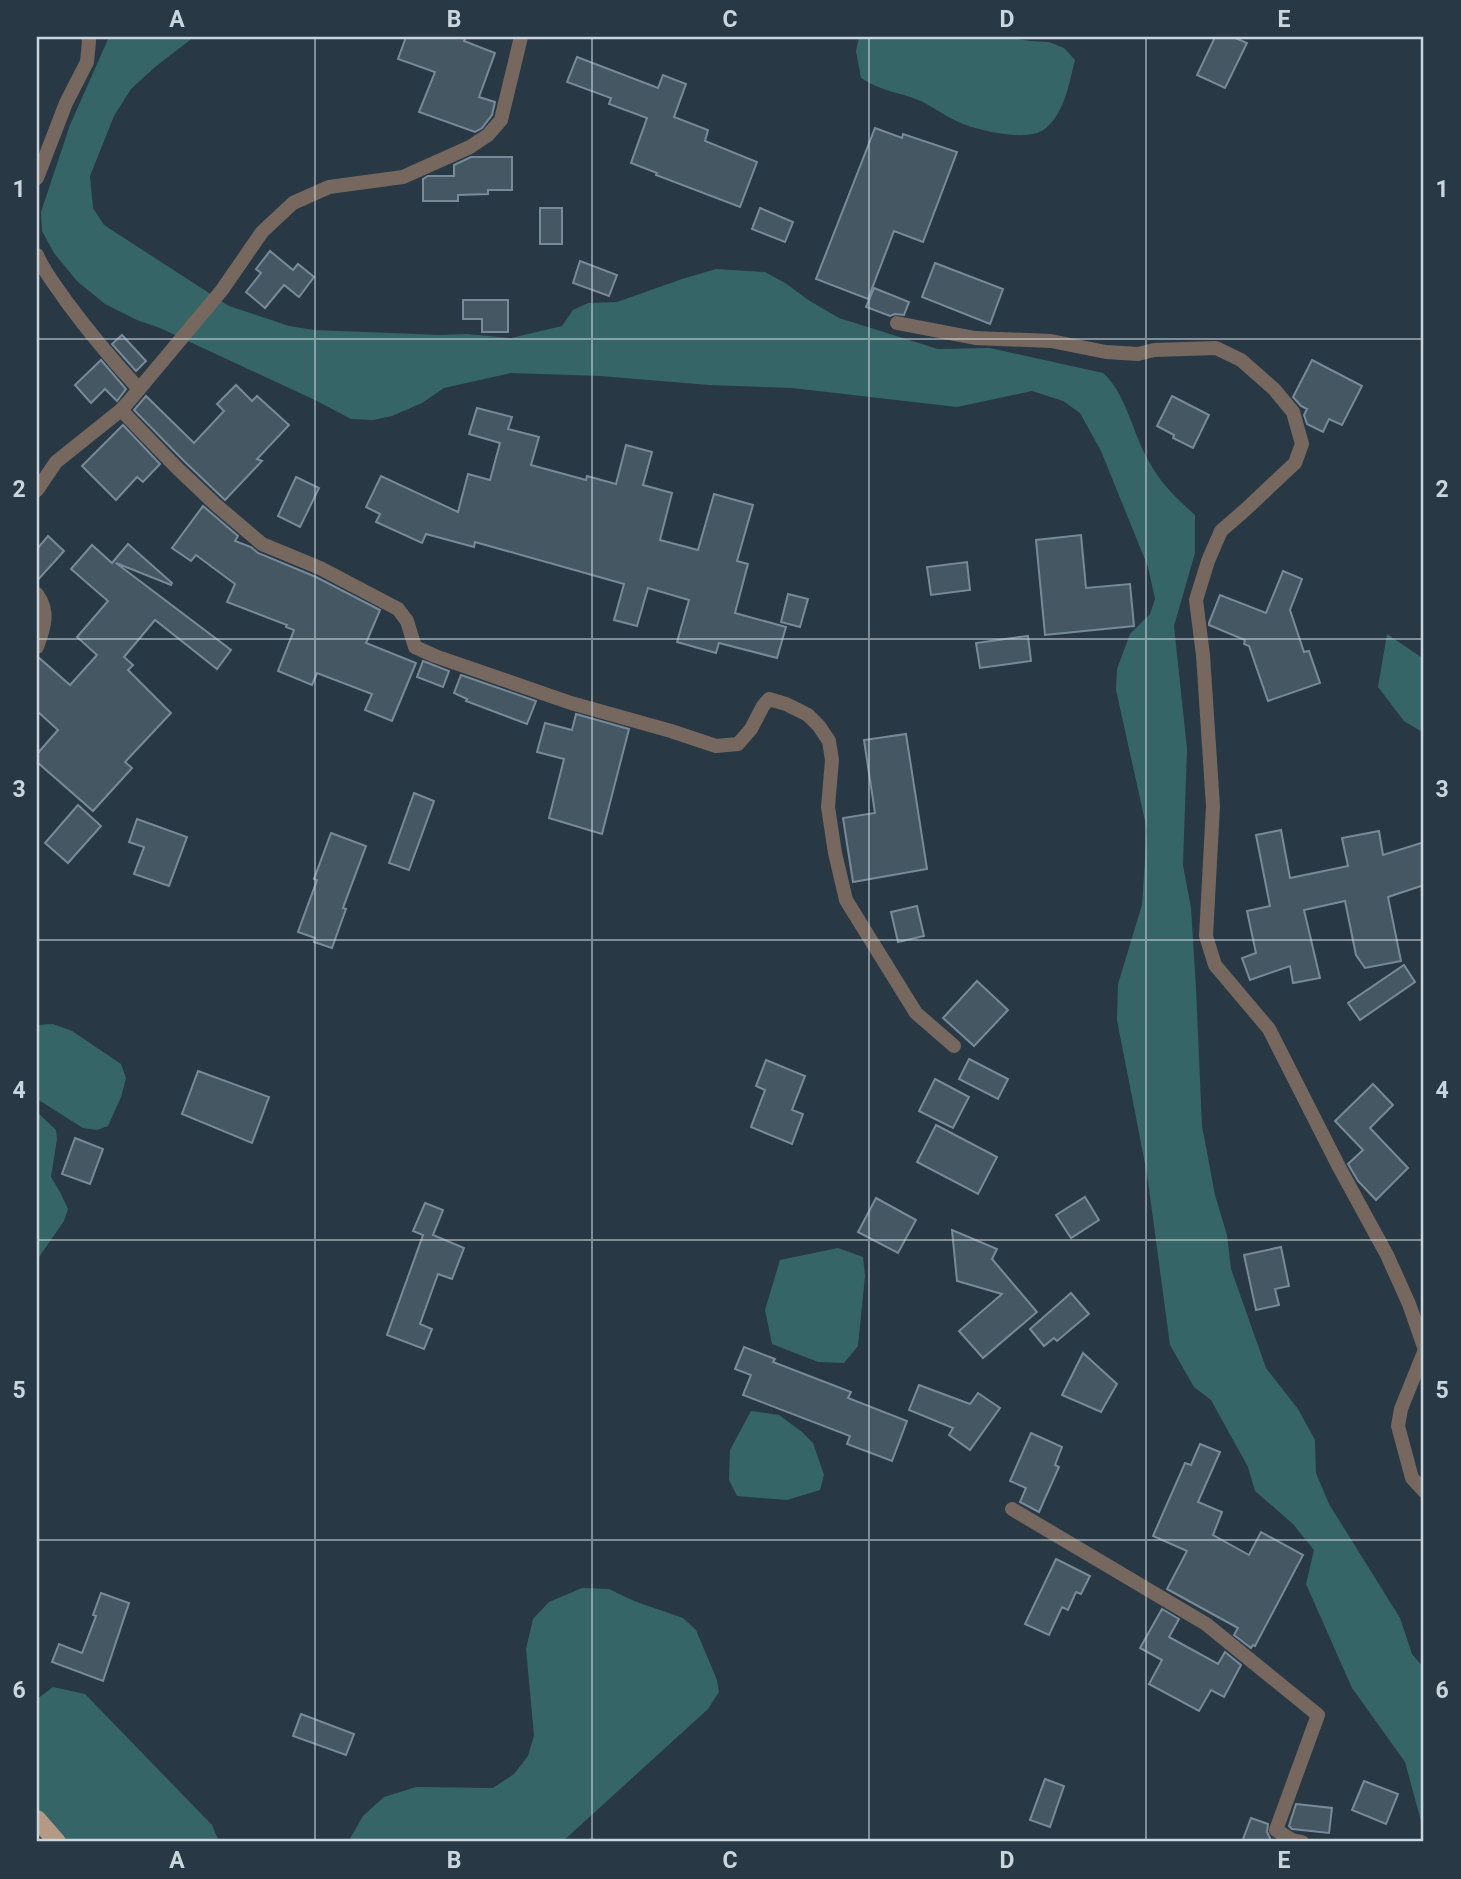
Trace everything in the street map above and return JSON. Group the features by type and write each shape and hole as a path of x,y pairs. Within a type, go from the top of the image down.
{"main road":[{"path":"37,1819 57,1842"}],"street":[{"path":"37,178 66,103 87,62 88,37"},
{"path":"37,490 55,462 121,410 222,290 262,232 293,204 329,187 404,177 451,157 488,135 501,120 520,37"},
{"path":"37,255 43,268 80,320 139,389"},
{"path":"897,323 975,338 1051,341 1106,352 1138,354 1154,350 1216,348 1241,360 1273,389 1293,412 1302,444 1295,463 1221,531 1196,600 1203,655 1213,806 1206,936 1214,965 1269,1029 1387,1255 1409,1304 1424,1350 1401,1409 1398,1426 1412,1478 1424,1491"},
{"path":"121,410 196,486 262,544 320,568 398,609 407,621 415,647 435,656 571,703 716,746 738,744 751,729 769,699 786,704 808,716 829,741 832,760 828,807 846,901 916,1013 954,1046"},
{"path":"37,594 45,624 37,647"},
{"path":"1012,1509 1206,1624 1318,1715 1276,1829 1292,1840 1302,1842"}],"shaded area":[{"path":"109,37 194,37 131,89 114,116 90,176 93,208 104,225 229,306 289,326 314,330 467,334 511,338 562,326 573,310 588,303 617,302 716,269 765,272 839,318 938,349 990,348 1103,373 1111,381 1156,474 1195,515 1195,553 1174,626 1187,749 1183,865 1191,908 1202,1126 1215,1195 1227,1235 1231,1269 1266,1368 1298,1409 1315,1440 1316,1473 1329,1504 1400,1618 1412,1654 1424,1668 1424,1832 1405,1762 1352,1688 1306,1584 1314,1550 1293,1524 1255,1491 1248,1467 1211,1400 1194,1387 1170,1345 1147,1174 1117,1020 1118,984 1142,905 1147,830 1116,690 1117,669 1130,634 1150,614 1155,599 1148,567 1101,451 1080,413 1063,401 1032,391 957,407 792,388 511,373 444,388 422,403 392,416 373,420 351,419 105,304 77,281 54,253 42,231 41,212 70,125"},
{"path":"859,37 1006,37 1049,42 1064,48 1075,60 1058,114 1046,128 1029,135 1006,134 963,124 921,101 861,78 856,51"},
{"path":"1387,634 1424,659 1424,733 1404,721 1378,687"},
{"path":"53,1024 72,1031 121,1064 126,1078 108,1126 97,1130 83,1128 37,1099 37,1025"},
{"path":"37,1112 56,1130 51,1177 68,1209 64,1221 37,1260"},
{"path":"838,1248 863,1257 865,1276 858,1346 844,1363 818,1362 772,1344 765,1310 780,1260"},
{"path":"751,1411 779,1415 813,1443 824,1475 820,1490 787,1500 737,1496 729,1480 730,1450"},
{"path":"582,1588 609,1589 683,1618 696,1630 717,1680 719,1692 708,1709 562,1842 348,1842 363,1816 384,1797 416,1787 493,1788 514,1774 528,1756 534,1735 526,1649 533,1619 549,1602"},
{"path":"53,1687 85,1694 212,1825 219,1842 64,1842 37,1812 37,1699"}],"building":[{"path":"406,37 466,37 464,41 495,53 479,97 495,102 492,115 482,128 475,132 419,112 435,72 398,59"},
{"path":"1215,37 1233,37 1247,43 1225,88 1197,75"},
{"path":"577,57 658,88 663,75 686,84 674,117 708,130 705,141 757,162 740,207 631,163 647,118 609,104 611,98 567,82"},
{"path":"875,128 902,138 903,134 957,152 923,242 894,231 868,299 816,279"},
{"path":"471,157 512,157 512,190 488,190 488,194 458,195 458,201 423,201 423,179 428,176 454,176 454,165"},
{"path":"540,208 562,208 562,244 540,244"},
{"path":"760,208 793,222 785,242 752,229"},
{"path":"270,251 293,270 298,264 314,277 299,297 284,285 265,308 246,292 261,273 256,269"},
{"path":"580,261 617,275 609,296 573,283"},
{"path":"935,263 1003,289 990,324 922,297"},
{"path":"874,288 909,302 904,315 890,316 866,307"},
{"path":"463,300 508,300 508,332 482,332 482,319 463,319"},
{"path":"122,335 146,361 136,371 112,344"},
{"path":"101,360 126,389 117,401 105,389 91,403 75,385"},
{"path":"1312,360 1362,386 1342,425 1329,419 1323,432 1307,424 1304,415 1307,409 1293,397"},
{"path":"236,385 252,401 257,396 289,425 257,459 262,461 225,500 134,410 146,396 194,443 224,411 217,404"},
{"path":"1172,396 1209,415 1193,448 1157,426"},
{"path":"477,408 512,417 508,429 539,437 531,465 586,480 587,476 616,484 626,445 652,452 643,485 672,493 660,540 698,550 714,494 753,505 737,561 748,564 735,613 786,627 777,658 719,643 716,653 677,642 689,600 648,588 637,626 614,620 624,584 475,542 474,547 426,534 422,543 376,522 380,514 366,507 381,476 458,512 468,474 490,480 500,443 469,434"},
{"path":"123,425 160,464 143,482 137,477 116,500 82,466"},
{"path":"296,477 319,488 300,527 278,516"},
{"path":"203,506 238,536 235,541 316,577 380,610 366,643 416,663 392,721 365,710 372,694 317,673 312,685 278,671 294,630 227,602 235,584 196,555 191,561 172,548"},
{"path":"1081,535 1086,588 1130,584 1134,626 1045,635 1036,540"},
{"path":"48,536 64,551 37,581 37,549"},
{"path":"128,544 172,583 171,585 116,563 231,650 217,669 155,620 124,657 133,665 128,670 171,713 125,762 132,768 93,811 37,762 37,754 58,730 37,711 37,656 70,685 97,655 77,637 108,601 71,569 92,545 112,563"},
{"path":"967,562 970,590 931,595 927,567"},
{"path":"1283,571 1302,579 1290,610 1304,652 1309,651 1320,683 1268,701 1249,646 1244,644 1245,640 1209,623 1220,595 1266,613"},
{"path":"788,594 808,599 800,627 781,622"},
{"path":"1028,636 1031,661 980,668 976,643"},
{"path":"423,661 449,671 443,687 417,677"},
{"path":"461,675 536,701 527,724 466,701 467,699 454,693"},
{"path":"576,714 629,729 602,834 549,818 564,759 537,752 545,723 572,730"},
{"path":"906,734 927,869 853,882 843,818 875,813 864,740"},
{"path":"414,793 434,801 409,870 389,863"},
{"path":"78,805 101,826 68,863 45,843"},
{"path":"137,819 187,837 169,886 134,874 144,847 129,842"},
{"path":"1281,830 1290,878 1348,866 1342,838 1379,831 1383,855 1424,842 1424,885 1388,897 1401,961 1365,968 1356,955 1345,901 1304,910 1320,978 1293,983 1290,966 1250,980 1242,958 1256,953 1247,911 1270,906 1256,835"},
{"path":"331,833 366,846 343,908 346,909 332,948 314,942 315,938 298,932"},
{"path":"917,906 924,936 898,942 891,912"},
{"path":"1404,965 1415,982 1360,1020 1348,1003"},
{"path":"977,981 1008,1010 974,1046 943,1018"},
{"path":"969,1059 1008,1079 998,1099 959,1079"},
{"path":"766,1060 805,1076 792,1110 803,1114 792,1144 751,1127 765,1090 756,1086"},
{"path":"198,1071 269,1097 252,1143 182,1114"},
{"path":"935,1079 969,1097 953,1128 919,1111"},
{"path":"1373,1084 1393,1105 1370,1128 1408,1168 1376,1200 1358,1181 1348,1164 1363,1150 1335,1121"},
{"path":"936,1125 997,1157 978,1194 917,1162"},
{"path":"75,1138 103,1149 90,1184 62,1174"},
{"path":"1085,1197 1099,1220 1071,1238 1056,1215"},
{"path":"876,1198 916,1220 898,1253 858,1232"},
{"path":"425,1203 443,1210 433,1235 464,1248 452,1279 438,1274 420,1324 432,1329 424,1349 387,1335 423,1235 413,1231"},
{"path":"952,1230 997,1249 992,1259 1037,1312 983,1358 959,1331 1002,1294 957,1281"},
{"path":"1281,1247 1289,1286 1275,1289 1279,1305 1256,1310 1244,1255"},
{"path":"1071,1293 1089,1314 1057,1341 1054,1338 1044,1346 1030,1329"},
{"path":"744,1347 775,1359 773,1362 851,1392 848,1398 907,1421 892,1461 847,1444 850,1436 743,1395 751,1375 735,1369"},
{"path":"1083,1353 1117,1384 1101,1412 1062,1395"},
{"path":"919,1385 970,1404 978,1393 1000,1408 970,1450 949,1435 953,1428 909,1410"},
{"path":"1031,1433 1062,1447 1055,1465 1059,1467 1039,1512 1020,1502 1026,1488 1010,1481"},
{"path":"1200,1444 1220,1452 1198,1502 1222,1512 1213,1535 1249,1555 1261,1532 1303,1555 1255,1646 1251,1648 1234,1635 1238,1628 1167,1589 1187,1551 1153,1536 1185,1463 1191,1465"},
{"path":"1056,1559 1090,1576 1081,1594 1076,1592 1068,1610 1062,1607 1049,1635 1025,1624"},
{"path":"101,1593 129,1603 103,1681 52,1662 59,1644 82,1653 96,1616 93,1615"},
{"path":"1162,1609 1179,1619 1169,1637 1218,1664 1225,1652 1241,1665 1224,1697 1211,1690 1199,1711 1149,1684 1162,1660 1140,1648"},
{"path":"301,1714 354,1734 346,1755 293,1736"},
{"path":"1045,1779 1064,1786 1050,1827 1030,1820"},
{"path":"1364,1781 1398,1794 1386,1824 1352,1810"},
{"path":"1296,1804 1332,1808 1329,1833 1292,1829 1289,1826"},
{"path":"1251,1818 1268,1824 1269,1842 1242,1842"}]}
